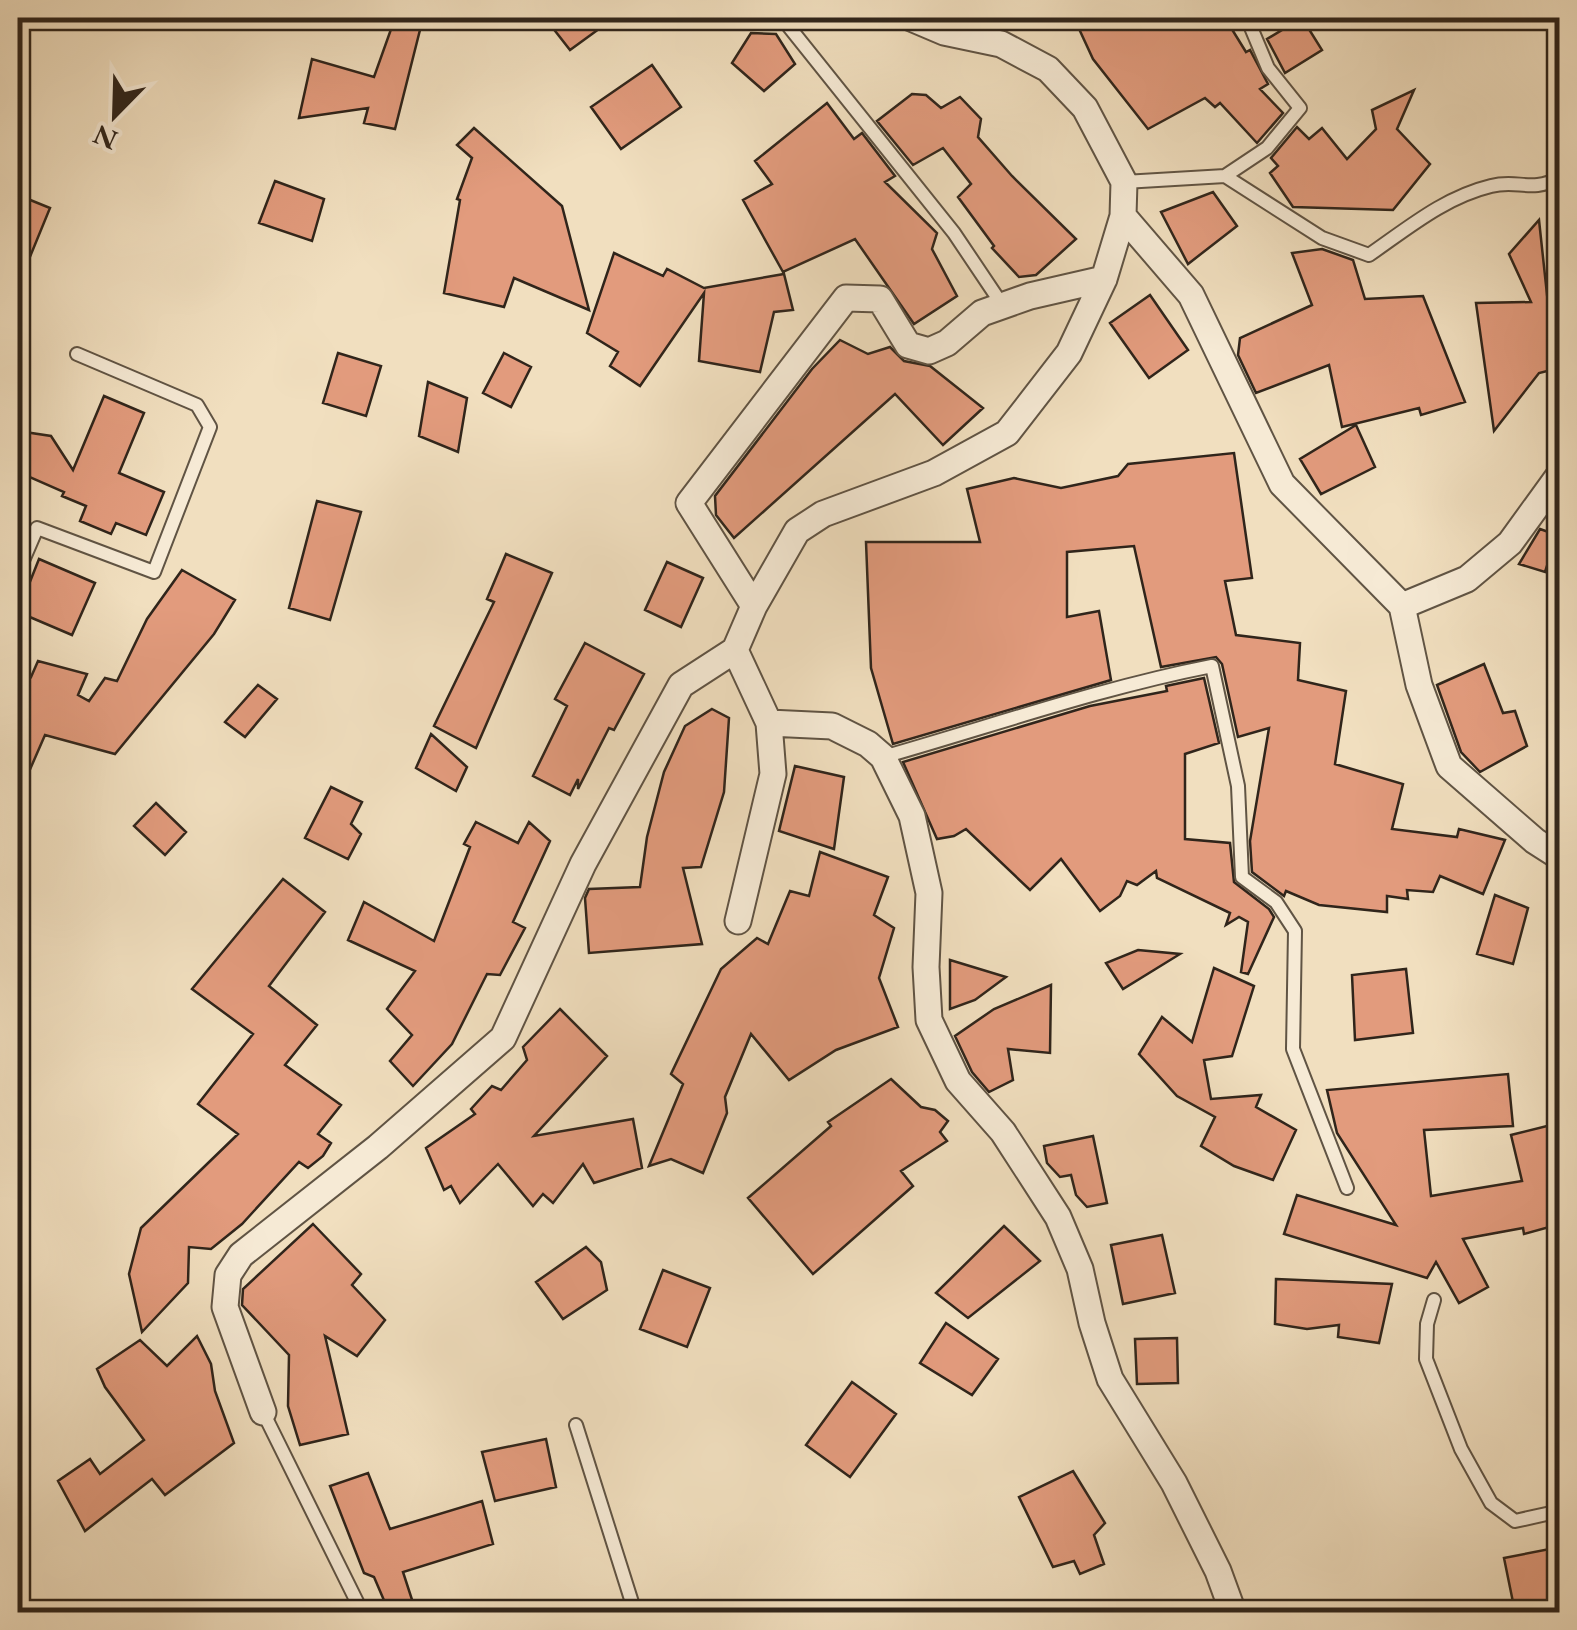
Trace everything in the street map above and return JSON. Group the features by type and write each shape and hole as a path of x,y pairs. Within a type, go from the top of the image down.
{"street":[{"path":"263,1412 225,1307 228,1275 241,1255 378,1147 503,1038 583,864 681,685 735,650 754,606 797,531 824,514 934,472 1007,433 1069,353 1104,278 1123,216 1124,182 1085,108 1048,69 1001,44 956,26 911,18"},
{"path":"1123,216 1191,296 1282,484 1402,606 1419,685 1449,766 1560,858"},
{"path":"754,606 689,503 846,298 880,299 908,345 928,350 947,343 982,314 1104,278"},
{"path":"1402,606 1466,579 1510,543 1560,474"},
{"path":"735,650 769,723 773,774 738,921"},
{"path":"769,723 832,726 868,744 883,757 912,816 928,893 929,1020 958,1082 1003,1132 1058,1217 1080,1268 1110,1380 1174,1483 1233,1612"}],"lane":[{"path":"782,18 954,233 1003,306"},
{"path":"1124,182 1225,176 1267,148 1300,108 1268,68 1248,18"},
{"path":"1225,176 1322,238 1369,255 1446,202 1495,184 1541,187 1560,178"},
{"path":"18,572 36,528 154,572 210,427 198,405 77,354"},
{"path":"883,757 1132,682 1212,666 1238,786 1242,877 1276,902 1295,931 1293,1049 1347,1188"},
{"path":"1434,1300 1427,1324 1426,1360 1461,1449 1491,1503 1515,1520 1560,1512"},
{"path":"263,1412 362,1612"},
{"path":"576,1425 635,1612"}],"building":[{"path":"395,18 423,18 395,129 364,123 368,108 299,118 312,59 374,77"},
{"path":"545,18 614,18 570,50"},
{"path":"1074,18 1225,18 1246,52 1250,50 1268,84 1260,89 1283,113 1257,143 1220,103 1215,107 1205,98 1148,129 1093,59"},
{"path":"1302,18 1322,50 1285,73 1267,39"},
{"path":"751,33 776,34 795,64 764,91 732,63"},
{"path":"652,65 681,107 621,149 591,107"},
{"path":"1414,90 1397,129 1430,164 1393,210 1293,207 1270,173 1278,166 1271,158 1297,127 1309,139 1322,128 1347,159 1376,129 1372,110"},
{"path":"912,94 926,95 941,108 960,97 981,119 978,137 1076,239 1036,275 1019,277 992,248 958,197 971,184 943,148 913,165 877,121"},
{"path":"827,103 854,139 862,133 895,176 885,182 937,233 932,249 957,296 914,324 855,239 783,272 743,200 772,184 755,161"},
{"path":"474,128 562,206 589,310 514,278 504,307 444,293 460,200 457,199 472,158 457,145"},
{"path":"275,181 324,199 312,241 259,223"},
{"path":"1213,192 1237,226 1188,264 1161,212"},
{"path":"18,195 50,208 18,286"},
{"path":"1539,220 1555,369 1539,373 1494,431 1476,303 1531,302 1509,254"},
{"path":"1322,249 1353,260 1365,299 1423,296 1465,402 1421,415 1419,408 1342,427 1329,365 1256,393 1238,355 1240,338 1312,305 1292,253"},
{"path":"614,253 663,276 667,269 704,288 784,274 793,310 774,312 760,372 699,361 704,293 640,386 610,366 618,352 587,333"},
{"path":"1150,295 1188,350 1149,378 1110,323"},
{"path":"840,340 868,354 890,347 904,361 930,366 983,408 943,445 895,394 734,538 716,515 715,496 812,369"},
{"path":"338,353 381,366 366,416 323,403"},
{"path":"504,353 531,367 511,407 483,393"},
{"path":"428,382 467,398 458,452 419,436"},
{"path":"104,396 144,413 119,473 164,492 146,535 116,523 111,534 80,521 86,506 18,472 18,431 51,436 73,470"},
{"path":"1356,425 1375,467 1321,494 1300,459"},
{"path":"1234,453 1252,578 1225,581 1236,635 1300,643 1298,680 1346,691 1335,764 1403,784 1392,829 1457,837 1459,829 1505,840 1483,894 1440,876 1433,892 1407,890 1408,899 1387,896 1387,912 1319,905 1286,891 1284,896 1252,872 1250,841 1269,728 1238,737 1222,664 1216,657 1161,667 1134,546 1067,552 1067,617 1099,611 1111,680 893,744 871,668 866,542 980,542 967,489 1014,478 1061,488 1118,476 1128,464"},
{"path":"317,501 361,512 330,620 289,608"},
{"path":"1540,529 1557,535 1545,572 1519,564"},
{"path":"506,554 552,573 476,748 434,726 494,602 487,599"},
{"path":"39,559 95,583 72,635 18,612"},
{"path":"667,562 703,578 681,627 645,610"},
{"path":"182,570 235,600 214,634 115,754 45,735 18,797 18,671 31,677 38,661 87,674 78,695 89,701 105,678 117,681 147,619"},
{"path":"585,643 644,674 614,730 609,728 578,789 578,779 570,795 533,776 567,706 555,699"},
{"path":"1484,664 1503,713 1515,711 1527,746 1480,772 1461,752 1437,685"},
{"path":"1204,678 1219,743 1185,754 1185,839 1230,843 1234,882 1274,917 1248,974 1241,972 1248,922 1239,917 1226,925 1230,913 1157,878 1156,871 1137,885 1127,881 1120,896 1100,911 1061,859 1030,890 966,829 937,839 903,762 1090,706 1167,691 1166,686"},
{"path":"258,685 277,699 245,737 225,722"},
{"path":"712,709 729,718 724,792 701,867 683,868 702,944 589,953 585,898 589,889 640,887 647,837 664,772 685,726"},
{"path":"431,734 467,767 456,791 416,768"},
{"path":"795,766 844,777 834,849 779,831"},
{"path":"331,787 362,802 351,824 361,834 348,859 305,838"},
{"path":"156,803 186,832 165,855 134,826"},
{"path":"476,822 518,843 529,822 550,841 513,922 525,928 500,975 487,974 452,1044 413,1086 390,1061 412,1035 387,1009 415,971 348,940 364,902 434,941 470,847 464,844"},
{"path":"820,852 888,877 874,915 894,928 879,978 898,1027 836,1050 789,1080 751,1034 725,1097 727,1113 703,1173 671,1159 649,1166 683,1084 671,1074 721,969 757,938 768,944 790,891 809,896"},
{"path":"283,879 325,912 269,986 317,1025 285,1065 341,1105 318,1134 331,1143 308,1168 299,1162 242,1224 211,1249 189,1247 188,1283 142,1332 129,1274 141,1228 238,1134 198,1104 253,1034 192,989"},
{"path":"1495,895 1528,908 1513,964 1477,954"},
{"path":"1138,950 1180,954 1123,989 1106,963"},
{"path":"950,960 1006,977 975,1000 950,1009"},
{"path":"1214,968 1254,986 1232,1056 1204,1060 1211,1099 1261,1095 1256,1107 1296,1130 1273,1180 1234,1166 1201,1146 1215,1117 1177,1096 1139,1054 1162,1017 1192,1042"},
{"path":"1406,969 1413,1033 1355,1040 1352,975"},
{"path":"1051,985 1050,1053 1008,1049 1013,1080 989,1092 972,1072 955,1036 994,1009"},
{"path":"560,1009 607,1056 534,1136 633,1119 642,1168 594,1183 583,1164 553,1203 543,1194 533,1206 498,1164 460,1203 451,1186 444,1190 426,1148 475,1114 471,1109 492,1086 501,1090 527,1060 523,1047"},
{"path":"1508,1074 1513,1126 1424,1130 1431,1196 1522,1181 1511,1135 1555,1124 1560,1140 1560,1224 1524,1234 1523,1228 1463,1239 1488,1287 1459,1303 1436,1262 1427,1278 1284,1234 1297,1195 1396,1225 1337,1133 1327,1090"},
{"path":"891,1079 921,1107 935,1110 948,1121 940,1132 947,1141 901,1171 913,1186 813,1274 748,1198 831,1126 828,1122"},
{"path":"1093,1136 1107,1203 1087,1207 1076,1195 1071,1175 1060,1177 1047,1163 1044,1146"},
{"path":"313,1224 361,1274 352,1285 385,1320 357,1356 325,1336 348,1434 300,1445 288,1406 289,1355 242,1305 243,1289"},
{"path":"1004,1226 1040,1261 968,1318 936,1293"},
{"path":"1162,1235 1175,1293 1123,1304 1111,1245"},
{"path":"586,1247 601,1262 607,1290 563,1319 536,1282"},
{"path":"663,1270 710,1288 687,1347 640,1329"},
{"path":"1276,1279 1392,1284 1379,1343 1338,1337 1339,1325 1307,1329 1275,1324"},
{"path":"946,1323 998,1359 972,1395 920,1363"},
{"path":"197,1336 211,1364 215,1391 234,1443 165,1495 152,1479 85,1531 58,1481 90,1459 100,1474 144,1440 105,1387 97,1369 140,1340 167,1366"},
{"path":"1177,1338 1178,1383 1137,1384 1135,1339"},
{"path":"852,1382 896,1414 850,1477 806,1445"},
{"path":"546,1439 556,1487 495,1501 482,1452"},
{"path":"1073,1471 1105,1523 1094,1535 1104,1564 1080,1574 1074,1561 1053,1567 1019,1497"},
{"path":"368,1473 390,1529 482,1501 493,1544 403,1572 416,1612 389,1612 374,1577 364,1573 330,1486"},
{"path":"1560,1547 1560,1608 1515,1612 1504,1558"}]}
